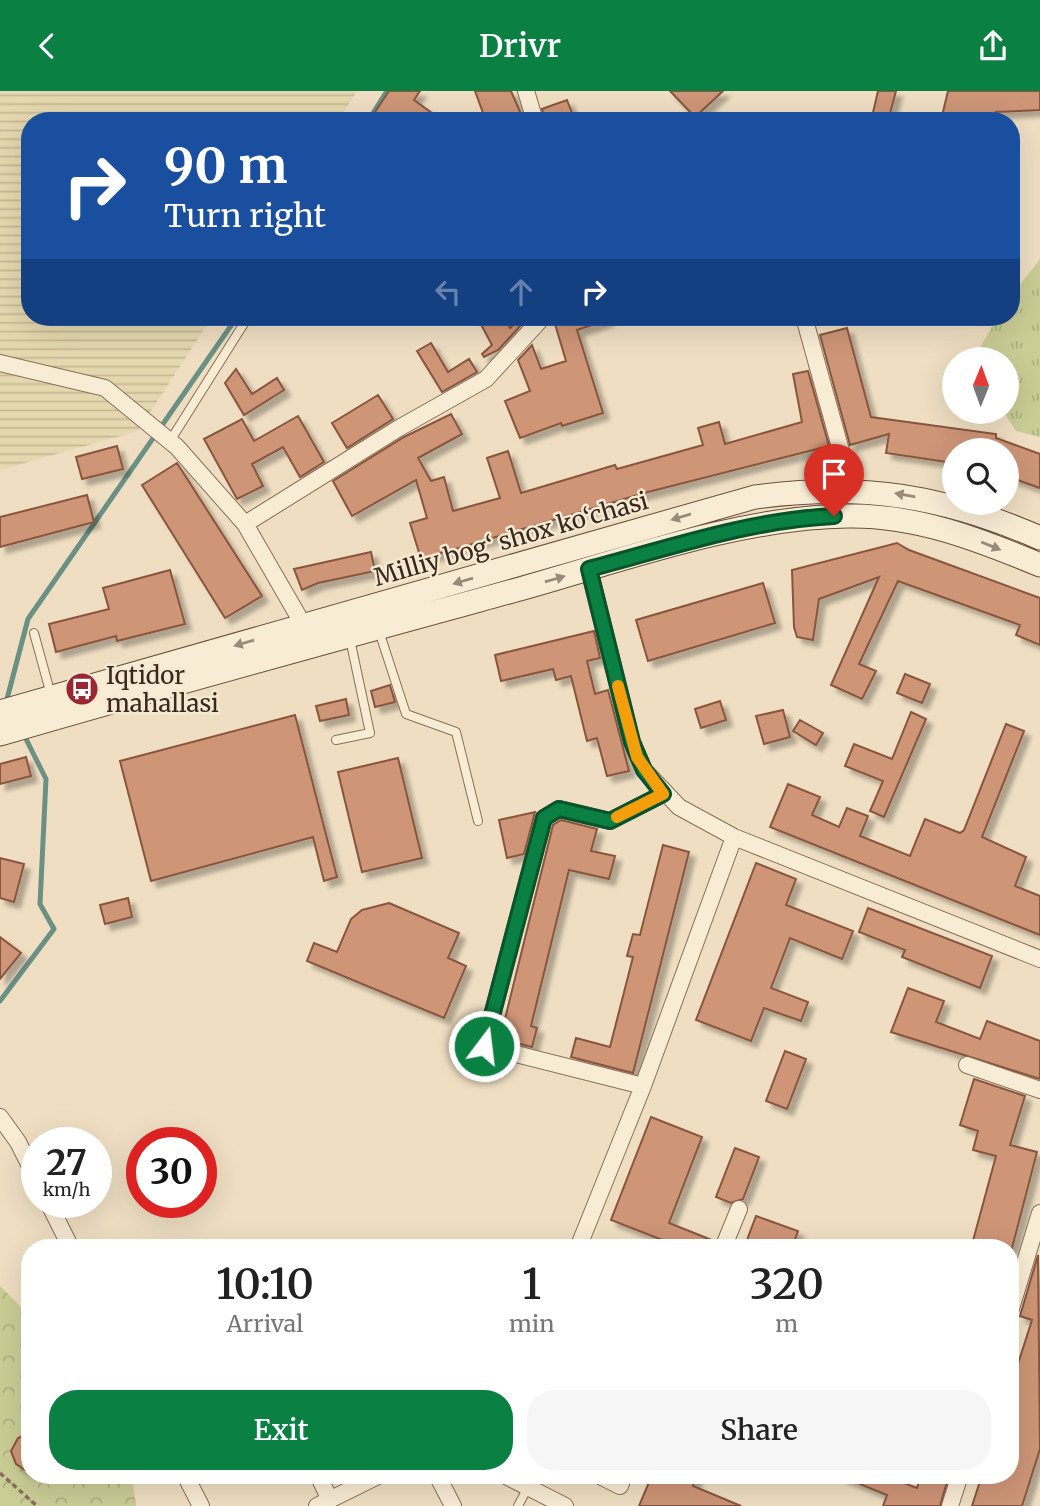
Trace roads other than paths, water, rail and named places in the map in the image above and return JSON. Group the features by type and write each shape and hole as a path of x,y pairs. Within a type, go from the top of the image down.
{"main road":[{"name":"Milliy bog‘ shox ko‘chasi","path":"2,726 42,708 304,626 725,504 786,493 848,489 898,494 944,503 1040,538"},
{"name":"Milliy bog‘ shox ko‘chasi","path":"42,708 349,636 730,531 797,519 849,516 930,525 1040,565"}],"street":[{"path":"526,91 532,112"},
{"path":"245,524 399,428 486,379 535,326"},
{"path":"806,326 848,489"},
{"path":"0,363 105,388 162,435 245,524 304,626"},
{"path":"589,569 632,742 644,770 663,794 697,819 734,837 1040,959"},
{"path":"643,1086 484,1046 544,818 559,809 610,821 663,794"},
{"path":"582,1239 643,1086 734,837"},
{"path":"967,1065 1040,1090"},
{"path":"0,1117 21,1148"},
{"path":"727,1239 739,1209"},
{"path":"1019,1282 1040,1213"},
{"path":"56,1218 66,1239"},
{"path":"190,1484 201,1506"},
{"path":"320,1484 324,1503 362,1484"},
{"path":"442,1484 453,1506"},
{"path":"522,1484 564,1506"},
{"path":"950,1506 957,1484"}],"lane":[{"path":"162,435 241,326"},
{"path":"378,628 406,715 456,732 478,821"},
{"path":"34,633 42,708"},
{"path":"336,740 370,733 349,636"},
{"path":"518,1506 528,1487"}],"waterway":[{"path":"374,112 387,91"},
{"path":"9,704 7,699 28,619 231,326"},
{"path":"0,1001 54,929 40,904 46,779 24,735"}],"place":[{"name":"Iqtidor mahallasi","path":"82,689"}]}
